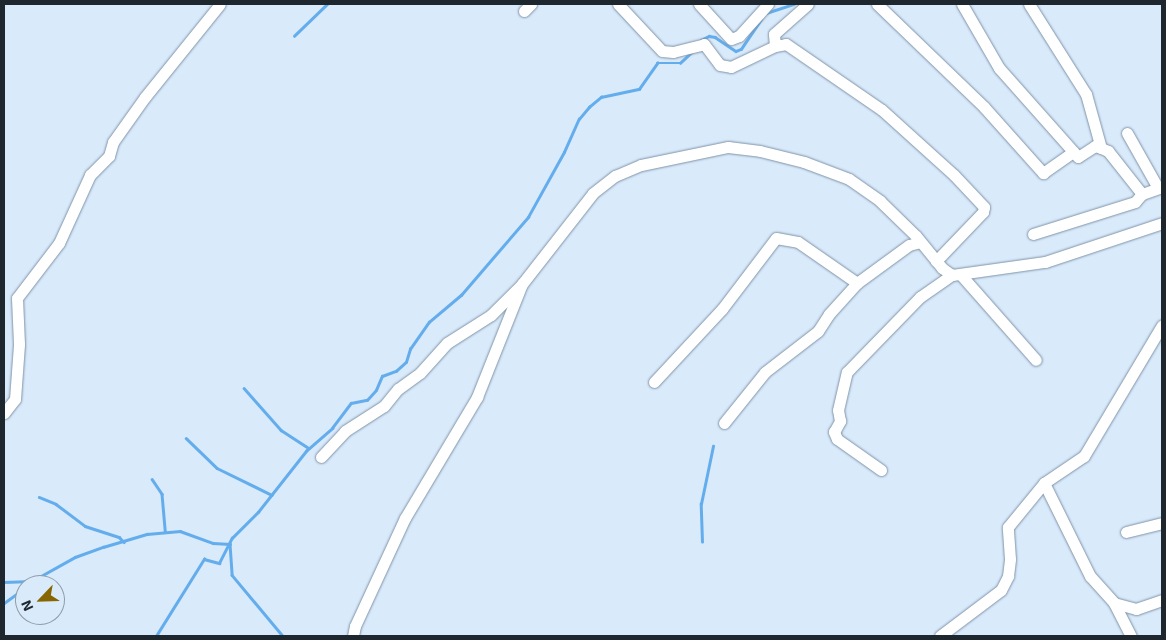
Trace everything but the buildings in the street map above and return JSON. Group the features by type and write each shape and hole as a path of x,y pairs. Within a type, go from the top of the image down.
{"street":[{"path":"4,413 15,398 19,344 17,298 59,242 90,174 109,156 113,142 145,96 220,4"},
{"path":"618,4 662,50 673,52 704,44 720,65 731,67 775,46 786,44 882,110 954,175 984,207 983,212 936,261"},
{"path":"699,4 731,39 739,36 768,4"},
{"path":"775,46 774,34 808,4"},
{"path":"877,4 984,107 1043,173 1073,152"},
{"path":"962,4 999,68 1073,152 1078,157 1095,146 1108,151 1142,194"},
{"path":"1028,4 1086,94 1101,148"},
{"path":"1033,234 1135,202 1142,194 1160,188 1127,133"},
{"path":"321,457 345,431 384,406 420,373 447,343 491,316 522,284 592,192 615,176 641,165 728,147 795,160 849,179 880,201 936,261 956,275 1036,360"},
{"path":"881,470 837,439 834,432 840,421 838,410 847,372 920,297 956,275 1045,262 1162,223"},
{"path":"654,382 722,309 776,238 798,242 857,283"},
{"path":"724,424 765,372 818,330 829,314 857,283 909,245 920,242"},
{"path":"353,636 355,626 404,518 477,397 522,284"},
{"path":"940,636 1001,590 1008,576 1010,559 1008,527 1044,483 1084,456 1162,325"},
{"path":"1044,483 1090,576 1114,603 1131,636"},
{"path":"1126,532 1162,523"},
{"path":"1114,603 1136,609 1162,600"}],"waterway":[{"path":"294,36 327,4"},
{"path":"766,13 794,4"},
{"path":"701,40 709,36 715,37 736,51 741,49 761,19"},
{"path":"156,636 204,559 219,563 232,538 258,512 306,451 332,428 351,403 367,400 376,390 382,376 396,371 406,362 410,349 429,322 461,295 528,217 564,152 579,119 589,107 601,97 639,89 657,63 680,63 692,52"},
{"path":"244,388 281,430 309,448"},
{"path":"186,438 217,468 272,495"},
{"path":"702,542 701,504 713,446"},
{"path":"152,479 162,494 165,532"},
{"path":"39,497 56,504 85,526 119,537 124,542"},
{"path":"4,582 32,581 75,557 103,547 147,534 180,531 213,543 230,544 232,575 283,636"},
{"path":"4,603 15,595"}]}
